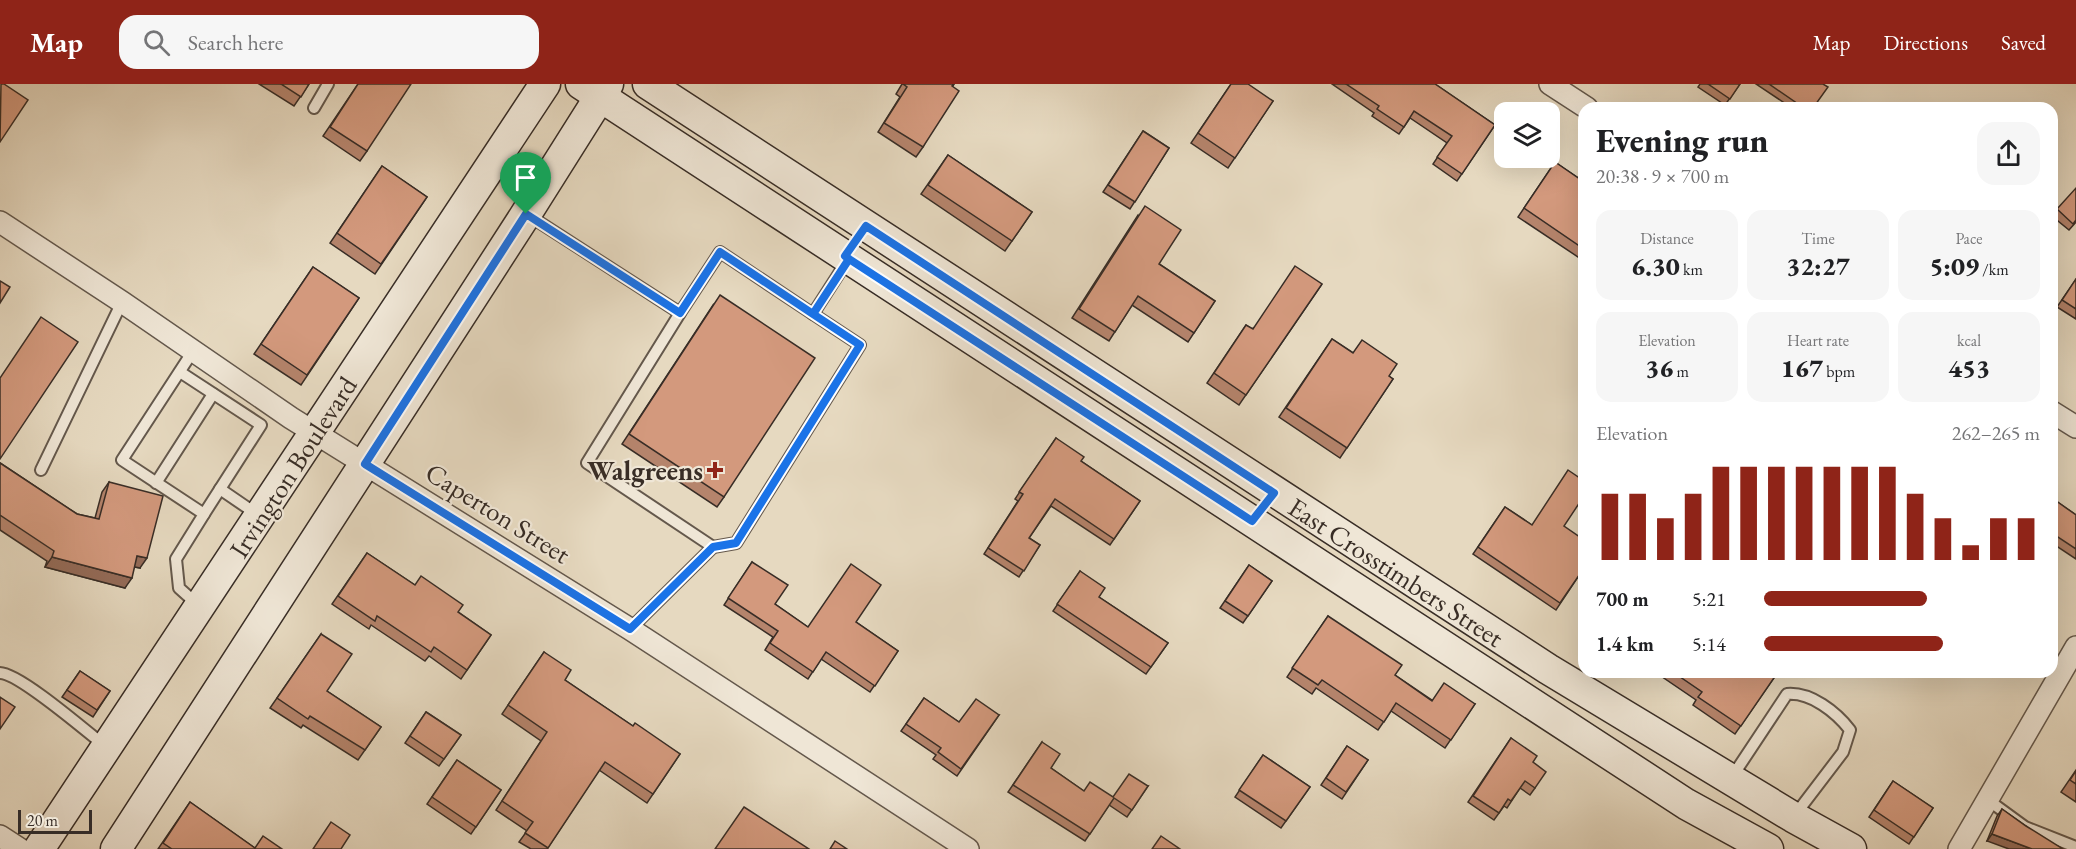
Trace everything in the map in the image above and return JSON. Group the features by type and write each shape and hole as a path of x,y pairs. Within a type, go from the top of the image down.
{"main road":[{"name":"Irvington Boulevard","path":"39,849 108,748 545,84"},
{"name":"East Crosstimbers Street","path":"648,84 1548,669 1793,818 1851,849"},
{"name":"East Crosstimbers Street","path":"597,88 847,257 1529,702 1686,804 1768,849"},
{"path":"116,849 526,214 597,88"},
{"path":"847,257 866,226"},
{"path":"1252,521 1274,493"},
{"path":"1529,702 1548,669"}],"street":[{"path":"1550,84 1578,102"},
{"name":"Caperton Street","path":"0,222 315,433 630,629 968,849"},
{"path":"2058,416 2076,428"},
{"path":"1959,849 2076,647"},
{"path":"0,836 20,849"}],"lane":[{"path":"314,108 328,84"},
{"path":"526,214 680,313"},
{"path":"630,629 713,547 736,543 860,345 720,252 587,463 713,547"},
{"path":"813,314 847,257"},
{"path":"41,470 122,302"},
{"path":"194,351 122,460 204,514"},
{"path":"180,372 261,425 176,559 179,588 201,607"},
{"path":"156,483 213,394"},
{"path":"220,489 260,517"},
{"path":"0,673 7,673 40,695 108,748"},
{"path":"1731,780 1787,694 1800,693 1839,715 1850,730 1843,752 1793,818"},
{"path":"1988,800 2025,826 2076,847"}],"building":[{"path":"1,84 28,100 0,142"},
{"path":"281,84 309,84 301,97"},
{"path":"358,84 411,84 367,151 330,127"},
{"path":"903,84 954,84 952,86 959,91 923,147 884,123 907,87"},
{"path":"1231,84 1248,84 1273,101 1235,158 1198,133"},
{"path":"1346,84 1435,84 1494,126 1462,174 1437,157 1452,136 1414,111 1404,127 1377,109 1379,106"},
{"path":"1708,84 1740,84 1730,99"},
{"path":"1769,84 1823,84 1828,87 1817,102 1795,102"},
{"path":"1143,131 1169,148 1135,202 1108,185"},
{"path":"948,155 1032,212 1012,241 928,185"},
{"path":"1560,165 1578,178 1578,245 1524,208 1551,168 1560,168"},
{"path":"382,166 427,197 381,264 337,233"},
{"path":"2076,188 2076,220 2073,224 2058,208"},
{"path":"1145,206 1181,230 1159,264 1215,301 1194,333 1138,296 1115,332 1079,309"},
{"path":"1295,266 1322,284 1246,395 1214,373 1246,325 1253,329"},
{"path":"313,267 359,298 307,375 261,344"},
{"path":"2076,279 2076,309 2062,300"},
{"path":"0,281 10,287 0,303"},
{"name":"Walgreens","path":"720,295 815,358 724,497 629,434"},
{"path":"41,317 78,342 0,459 0,378"},
{"path":"1332,339 1353,353 1362,340 1397,364 1389,376 1393,379 1347,448 1286,408"},
{"path":"1056,438 1084,457 1081,461 1140,501 1114,539 1055,499 1029,538 1040,545 1024,571 988,548 1023,494 1019,492"},
{"path":"0,463 77,514 99,519 109,482 163,496 147,558 137,556 132,578 52,557 54,551 0,515"},
{"path":"1568,470 1578,477 1578,505 1564,526 1578,536 1578,577 1560,603 1478,547 1505,507 1532,525"},
{"path":"2058,502 2076,515 2076,549 2058,537"},
{"path":"367,553 415,585 421,576 463,605 458,612 491,635 467,670 434,647 431,652 377,616 375,621 338,596"},
{"path":"752,562 788,585 775,604 808,627 851,564 881,585 856,622 898,651 875,686 826,652 813,672 770,643 778,631 728,598"},
{"path":"1249,565 1272,581 1248,616 1225,601"},
{"path":"1080,571 1105,588 1099,597 1168,643 1151,667 1057,604"},
{"path":"1328,616 1402,665 1395,675 1432,701 1444,683 1475,704 1451,740 1396,703 1384,722 1322,680 1318,685 1292,668"},
{"path":"321,634 352,654 327,691 381,727 365,750 310,716 308,719 277,698"},
{"path":"544,652 571,670 565,680 633,726 635,723 680,754 653,794 605,762 548,848 525,833 533,822 502,801 547,732 508,705"},
{"path":"80,671 110,691 97,710 67,690"},
{"path":"1682,678 1774,678 1741,726 1698,697 1702,692"},
{"path":"0,697 15,707 0,729"},
{"path":"924,698 959,722 976,699 999,715 961,769 938,752 941,748 906,724"},
{"path":"426,712 461,735 444,759 410,736"},
{"path":"1511,738 1537,756 1533,762 1546,772 1535,788 1525,781 1511,801 1508,799 1499,813 1473,796"},
{"path":"1042,742 1060,754 1051,768 1084,791 1090,782 1113,797 1129,774 1148,786 1132,810 1114,798 1090,834 1013,785"},
{"path":"1347,746 1368,760 1346,792 1326,778"},
{"path":"1263,755 1310,787 1286,821 1239,790"},
{"path":"457,760 501,790 476,827 432,797"},
{"path":"2076,771 2076,784 2070,780"},
{"path":"1893,781 1933,808 1914,837 1874,810"},
{"path":"190,802 255,848 263,836 282,849 172,849 163,843"},
{"path":"744,807 809,849 715,849"},
{"path":"2002,809 2063,849 2032,849 1992,834"},
{"path":"331,822 350,835 341,849 313,849"},
{"path":"1161,836 1180,849 1152,849"},
{"path":"835,841 847,849 830,849"}],"place":[{"name":"Walgreens","path":"715,470"}],"route":[{"path":"526,214 365,464 630,629 713,547 736,543 860,345 813,314 849,259 1252,521 1274,493 866,226 845,256 849,259 813,314 720,252 680,313 526,214"}]}
